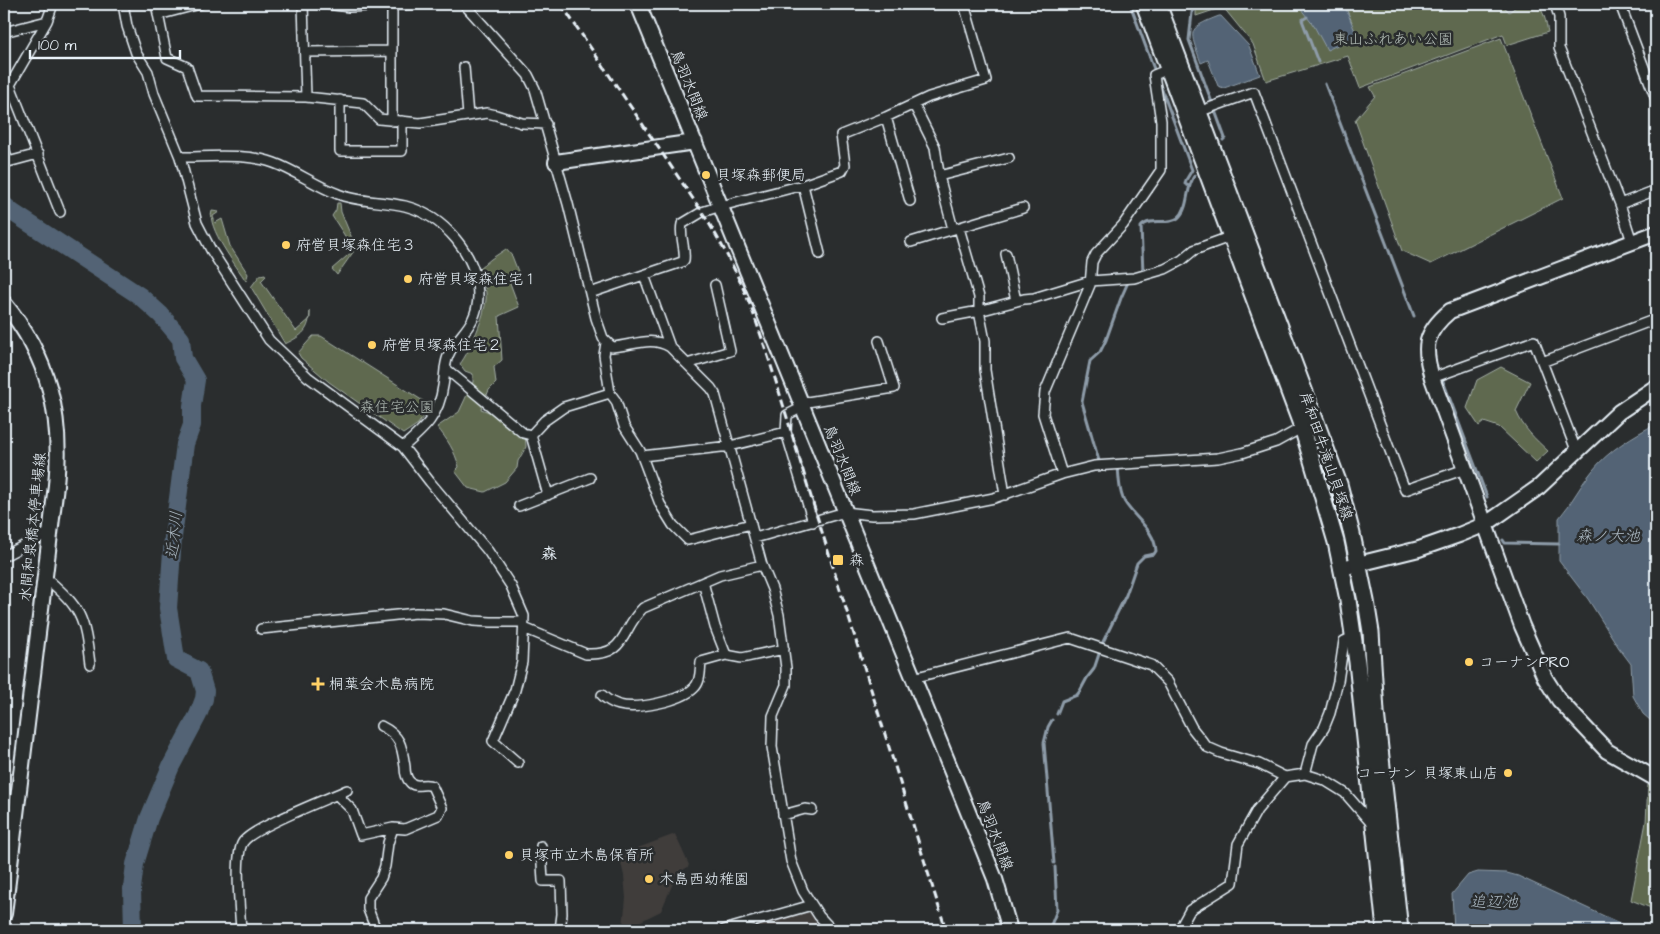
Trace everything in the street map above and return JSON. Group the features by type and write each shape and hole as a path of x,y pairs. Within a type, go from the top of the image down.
{"main road":[{"name":"岸和田牛滝山貝塚線","path":"1144,4 1302,427 1336,542 1357,662 1385,930"},
{"name":"岸和田牛滝山貝塚線","path":"1158,4 1315,419 1338,484 1359,564 1371,632 1376,712 1400,930"}],"street":[{"path":"53,4 47,20 10,84 60,212"},
{"path":"123,4 136,53 148,72 154,94 180,157 197,223 211,250 269,340 308,376 403,447 488,551 511,586 524,616 522,662 518,681 493,741 518,763"},
{"path":"156,4 168,58 187,67 197,96 306,96 363,102 379,119 420,123 487,113 522,123 546,124"},
{"path":"158,15 200,4"},
{"path":"303,4 306,96"},
{"path":"326,4 349,7 413,4"},
{"path":"464,4 528,75 535,89 546,124 590,294 606,343 604,354 610,393 616,401 624,426 642,456 660,504 673,525 688,540 751,524"},
{"name":"鳥羽水間線","path":"638,4 958,787 994,879 1010,930"},
{"path":"590,294 684,260 685,250 681,232 682,224 702,212 803,185 831,176 844,168 841,135 929,97 986,80 964,4"},
{"path":"1555,4 1559,18 1559,48 1620,204 1632,242"},
{"path":"1620,4 1656,99"},
{"path":"392,5 392,120"},
{"path":"4,32 47,20"},
{"path":"305,52 392,51"},
{"path":"464,67 468,116"},
{"path":"1062,474 1044,414 1043,402 1045,392 1090,285 1092,262 1096,254 1123,225 1161,170 1161,121 1154,75 1168,69"},
{"path":"1198,112 1254,92 1405,490 1465,469"},
{"path":"340,100 340,151 402,152 402,121"},
{"path":"914,105 935,146 939,176 979,297 979,311 985,341 986,370 1005,494"},
{"path":"886,117 910,201"},
{"path":"556,162 695,142"},
{"path":"4,147 8,162 38,154"},
{"path":"180,157 245,158 271,162 286,167 339,195 406,207 439,222 460,243 475,277 478,298 472,323 448,356 440,403 434,417 426,428 403,447"},
{"path":"939,176 1009,158"},
{"path":"803,185 820,254"},
{"path":"1620,204 1656,190"},
{"path":"912,242 1023,208"},
{"path":"1656,233 1450,311 1438,321 1426,345 1426,356 1432,378 1522,626 1545,678 1559,700 1607,751 1656,779"},
{"path":"942,318 1034,298 1090,281 1134,278 1165,269 1182,260 1194,250 1232,236"},
{"path":"1006,254 1016,301"},
{"path":"644,275 670,347"},
{"path":"687,364 730,351 715,285"},
{"name":"水間和泉橋本停車場線","path":"4,303 26,333 37,354 48,383 57,423 58,463 4,914"},
{"path":"1542,362 1656,319"},
{"path":"606,343 618,346 654,340 670,347 715,394 762,565 772,588 784,650 786,685 773,716 772,747 791,861 803,891 832,930"},
{"path":"813,522 786,432 787,415 802,405 894,388 879,341"},
{"path":"1432,378 1534,341 1576,450"},
{"path":"445,368 523,433 531,435"},
{"path":"1342,568 1419,549 1459,536 1486,524 1539,487 1576,450 1619,412 1656,386"},
{"path":"531,435 544,421 564,407 610,393"},
{"path":"755,538 845,512 872,515 914,514 994,498 1062,474 1094,466 1218,458 1242,454 1268,445 1315,419"},
{"path":"642,456 730,446 786,432"},
{"path":"531,435 548,495"},
{"path":"519,506 590,478"},
{"path":"4,556 50,532"},
{"path":"261,629 416,613 444,614 473,621 524,625 586,654 596,654 608,652 621,642 636,614 643,608 720,575 762,565"},
{"path":"45,577 68,596 84,622 90,664"},
{"path":"703,582 715,627 726,655"},
{"path":"1304,774 1312,744 1324,728 1330,713 1338,681 1344,641 1353,637"},
{"path":"913,678 1070,638 1151,665 1168,682 1192,728 1207,747 1259,764 1285,777 1304,774 1324,780 1345,793 1374,826"},
{"path":"602,695 609,702 619,706 650,705 687,693 696,687 700,676 701,662 726,655 742,658 784,650"},
{"path":"337,794 352,810 361,834 393,828 405,829 438,815 442,808 432,786 427,784 416,786 410,782 406,776 402,747 393,732 381,726"},
{"path":"1179,930 1190,910 1233,883 1238,844 1256,810 1285,777"},
{"path":"241,930 238,867 242,843 248,836 266,826 346,790"},
{"path":"783,815 804,809 812,810"},
{"path":"376,930 368,909 368,898 381,878 393,828"},
{"path":"542,846 543,881 561,882 562,914 560,930"},
{"path":"724,930 812,905"}],"shaded area":[{"name":"木島西幼稚園","path":"675,834 689,865 688,867 675,875 661,911 631,926 623,926 626,898 624,876 619,855"},
{"path":"812,905 832,930 724,930"}],"green space":[{"name":"東山ふれあい公園","path":"1196,4 1318,4 1352,22 1344,4 1502,4 1509,12 1520,4 1537,4 1543,13 1548,32 1507,45 1503,34 1360,88 1348,56 1266,81 1253,44 1223,7 1196,16"},
{"path":"1501,38 1563,198 1431,264 1402,251 1355,120 1375,96 1370,87"},
{"path":"337,203 340,203 341,212 356,248 337,275 332,269 354,250 332,216 336,210"},
{"path":"212,211 219,212 213,216 215,223 222,219 230,246 248,274 246,281 218,236 211,218"},
{"path":"506,249 512,256 519,274 510,283 519,307 499,316 502,360 494,367 496,383 489,390 481,409 492,413 525,433 526,447 518,461 517,468 505,482 485,492 468,488 455,471 459,467 455,456 437,427 459,412 473,382 473,374 465,371 460,364 476,333 485,306 486,291 479,269"},
{"path":"265,274 266,276 261,281 296,331 309,320 301,335 285,344 251,287 260,275"},
{"name":"森住宅公園","path":"313,336 321,336 431,406 418,424 403,434 329,382 301,358 298,353"},
{"path":"1501,367 1530,382 1516,411 1534,438 1548,451 1536,462 1499,427 1484,422 1479,426 1467,408 1477,380"},
{"path":"1648,785 1656,788 1656,910 1631,900 1646,822"}],"water":[{"path":"1297,4 1344,4 1357,36 1327,50 1314,26"},
{"path":"1219,16 1249,46 1260,75 1224,88 1218,86 1208,60 1201,63 1193,37 1195,28"},
{"name":"森ノ大池","path":"1656,424 1656,723 1643,714 1633,696 1631,664 1588,599 1559,561 1559,518 1588,476 1606,456 1639,433"},
{"name":"追辺池","path":"1478,872 1507,873 1518,876 1630,928 1629,930 1454,930 1452,894 1468,875"}],"waterway":[{"path":"1130,4 1154,69"},
{"path":"1193,4 1189,40 1225,138 1223,140"},
{"path":"1307,17 1302,20 1318,62"},
{"path":"1159,82 1192,170 1185,184 1189,186"},
{"path":"1325,84 1414,316"},
{"path":"1141,273 1143,272 1141,227 1149,222 1169,221 1178,218 1184,209 1190,185 1195,175"},
{"name":"近木川","path":"4,205 140,296 161,315 181,339 183,358 196,380 192,406 192,425 185,444 173,537 168,608 176,659 199,671 205,691 198,715 171,766 149,818 135,864 132,889 133,930"},
{"path":"1099,461 1082,402 1090,361 1100,352 1106,340 1129,280"},
{"path":"1443,381 1487,497"},
{"path":"1102,644 1126,595 1137,563 1144,556 1154,554 1156,551 1149,531 1130,510 1122,496 1118,466"},
{"path":"1503,540 1505,543 1559,544"},
{"path":"1057,714 1062,701 1077,695 1080,691 1094,669 1100,651"},
{"path":"1052,720 1044,743 1054,863"},
{"path":"1049,930 1057,910 1055,867"}],"railway":[{"path":"561,4 702,212 729,258 751,307 946,930"}],"place":[{"name":"貝塚森郵便局","path":"706,175"},
{"name":"府営貝塚森住宅３","path":"286,245"},
{"name":"府営貝塚森住宅１","path":"408,279"},
{"name":"府営貝塚森住宅２","path":"372,345"},
{"name":"森","path":"838,560"},
{"name":"コーナンPRO","path":"1469,662"},
{"name":"桐葉会木島病院","path":"318,684"},
{"name":"コーナン 貝塚東山店","path":"1508,773"},
{"name":"貝塚市立木島保育所","path":"509,855"},
{"name":"木島西幼稚園","path":"649,879"}],"district":[{"name":"森","path":"549,554"}]}
